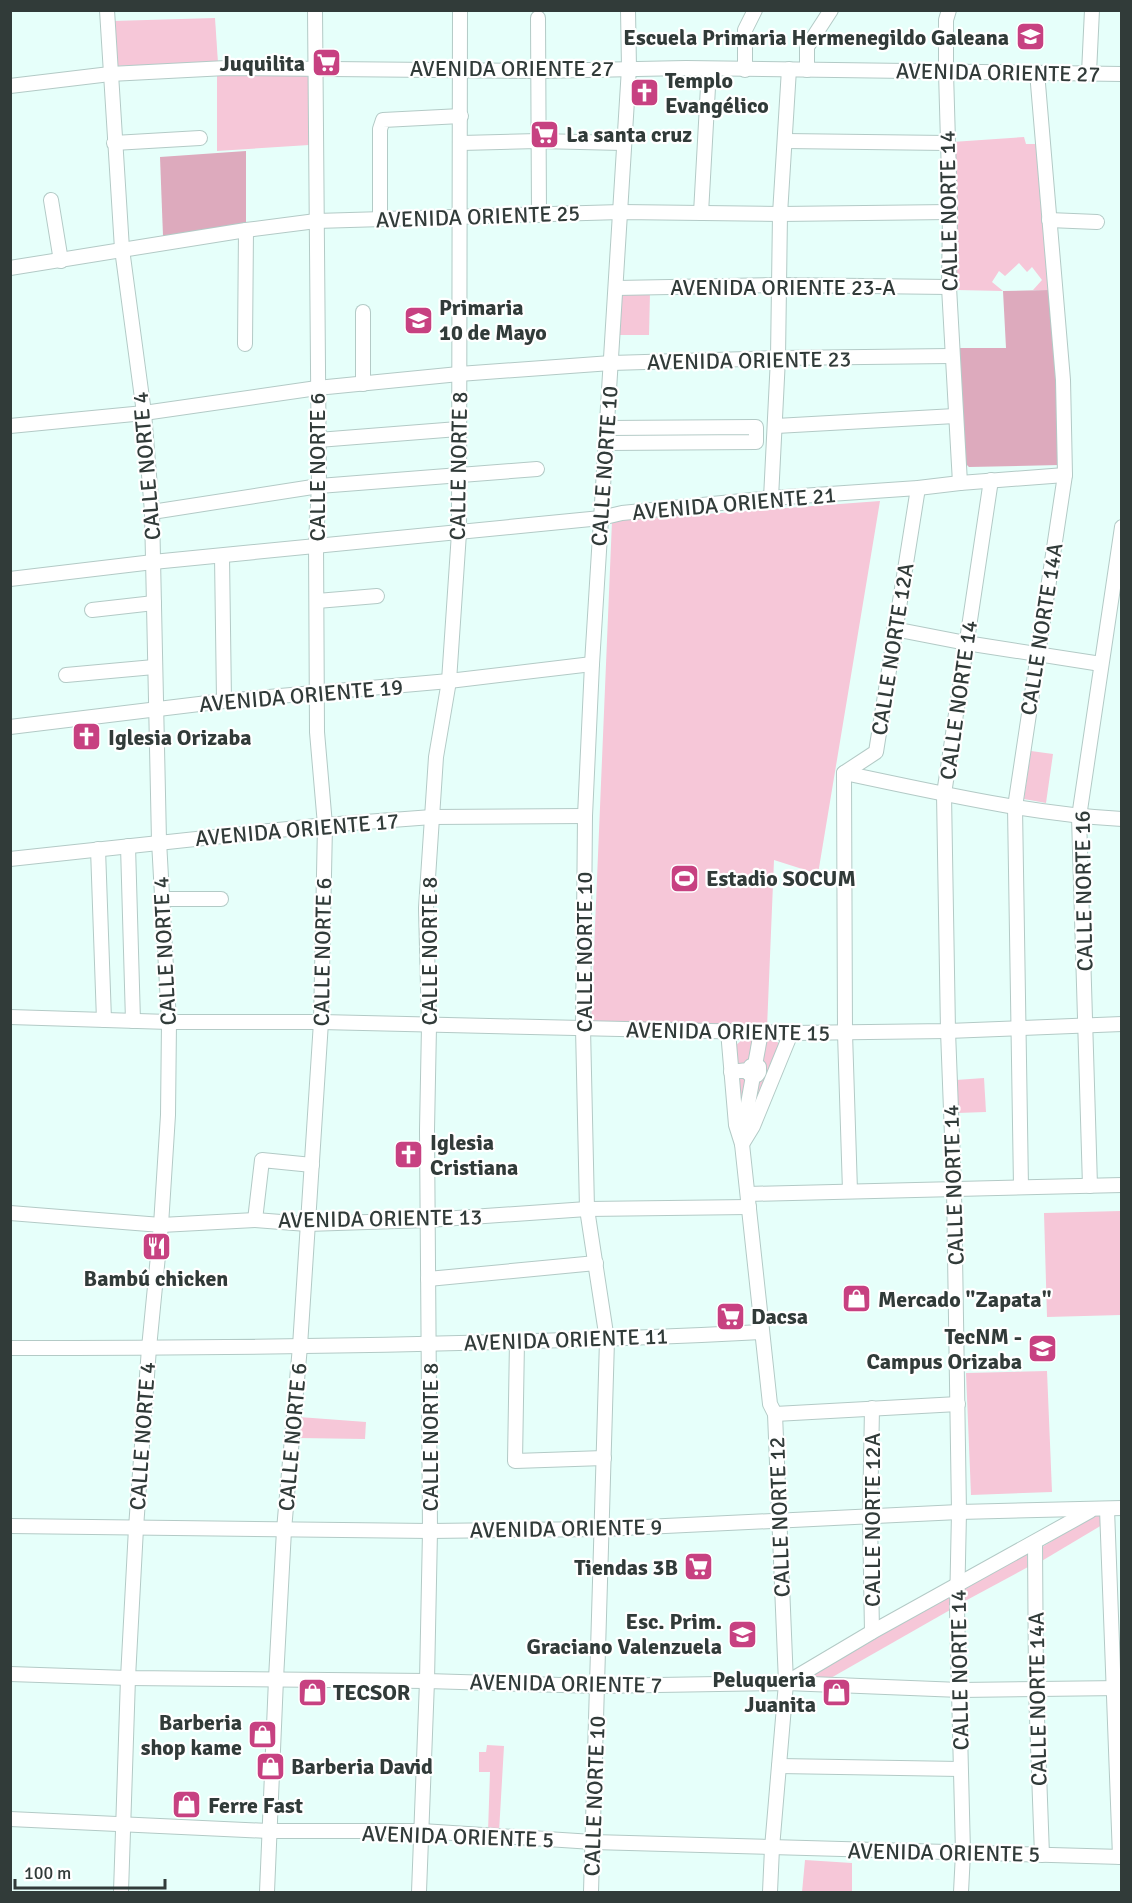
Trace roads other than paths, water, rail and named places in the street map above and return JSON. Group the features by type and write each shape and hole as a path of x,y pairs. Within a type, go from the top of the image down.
{"street":[{"name":"CALLE NORTE 4","path":"107,10 122,249 144,413 152,512 159,841 169,1022 168,1115 161,1225 149,1348 136,1528 128,1678 121,1893"},
{"name":"CALLE NORTE 6","path":"267,1893 268,1831 284,1530 300,1346 321,1022 325,825 317,732 316,547 319,486 315,10"},
{"name":"CALLE NORTE 8","path":"419,1893 430,1531 427,1130 429,1026 426,908 436,757 449,681 459,533 460,10"},
{"name":"CALLE NORTE 10","path":"591,1893 607,1340 587,1209 583,1028 585,816 592,664 629,68 628,10"},
{"path":"746,70 745,30 755,10"},
{"path":"807,70 807,47 831,10"},
{"name":"CALLE NORTE 14","path":"949,10 946,20 950,212 949,287 951,356 960,483"},
{"path":"1089,73 1092,10"},
{"path":"538,18 539,215"},
{"name":"AVENIDA ORIENTE 27","path":"10,86 110,74 226,68 539,71 629,68 789,69 1122,74"},
{"path":"700,213 709,69"},
{"path":"771,498 776,426 780,214 789,69"},
{"name":"CALLE NORTE 14A","path":"1021,1187 1015,807 1065,475 1065,402 1037,72"},
{"path":"380,219 380,129 383,120 461,116"},
{"path":"114,143 200,138"},
{"path":"461,143 538,141 623,143"},
{"path":"785,141 947,143"},
{"path":"51,200 61,261"},
{"name":"AVENIDA ORIENTE 25","path":"10,268 316,221 621,213 950,212"},
{"path":"1049,220 1097,222"},
{"path":"244,344 246,230"},
{"name":"AVENIDA ORIENTE 23-A","path":"616,288 780,285 949,287"},
{"path":"363,312 363,384"},
{"name":"AVENIDA ORIENTE 23","path":"10,426 144,413 317,388 459,374 611,363 951,356"},
{"path":"776,426 955,416"},
{"path":"690,427 691,442"},
{"path":"606,443 756,442 756,427 607,428"},
{"path":"318,440 458,429"},
{"path":"152,512 319,486 537,469"},
{"name":"AVENIDA ORIENTE 21","path":"10,579 153,562 601,518 622,513 771,498 1065,475"},
{"name":"CALLE NORTE 14","path":"961,1893 963,1852 960,1769 958,1404 944,794 991,480"},
{"name":"CALLE NORTE 12A","path":"844,773 876,752 918,488"},
{"name":"CALLE NORTE 16","path":"1090,1186 1079,817 1122,526"},
{"path":"222,556 224,701"},
{"path":"316,601 377,596"},
{"path":"92,610 153,603"},
{"path":"894,629 966,643 1101,664"},
{"name":"AVENIDA ORIENTE 19","path":"10,727 224,701 449,681 592,664"},
{"path":"66,675 154,667"},
{"path":"850,1191 845,1033 844,773 1015,807 1079,817 1122,819"},
{"name":"AVENIDA ORIENTE 17","path":"10,859 159,841 325,825 432,817 585,816"},
{"path":"128,846 133,1021"},
{"path":"98,849 104,1020"},
{"path":"161,899 222,899"},
{"name":"AVENIDA ORIENTE 15","path":"10,1017 791,1033 948,1031 1122,1024"},
{"path":"728,1031 731,1072 744,1126"},
{"path":"744,1126 761,1032"},
{"name":"CALLE NORTE 12","path":"770,1893 786,1683 775,1414 770,1404 761,1332 742,1144 744,1126 773,1077 791,1033"},
{"path":"731,1072 754,1071 773,1077"},
{"path":"255,1220 262,1160 312,1165"},
{"name":"AVENIDA ORIENTE 13","path":"10,1213 161,1225 255,1220 307,1224 428,1220 749,1201 850,1191 1122,1185"},
{"path":"428,1279 596,1263"},
{"name":"AVENIDA ORIENTE 11","path":"10,1348 300,1346 607,1340 761,1332"},
{"path":"517,1341 515,1461 604,1458"},
{"path":"775,1414 958,1404"},
{"name":"CALLE NORTE 12A","path":"872,1408 870,1517 872,1632"},
{"name":"AVENIDA ORIENTE 9","path":"10,1526 430,1531 603,1529 959,1512 1122,1508"},
{"path":"1107,1509 1117,1688 1121,1857"},
{"path":"786,1683 872,1632 1092,1510"},
{"name":"CALLE NORTE 14A","path":"1035,1543 1036,1690 1042,1855"},
{"name":"AVENIDA ORIENTE 7","path":"10,1674 597,1686 786,1683 960,1690 1117,1688"},
{"path":"779,1766 960,1769"},
{"name":"AVENIDA ORIENTE 5","path":"10,1819 268,1831 422,1831 593,1842 1121,1857"}],"place":[{"name":"Escuela Primaria Hermenegildo Galeana","path":"1030,37"},
{"name":"Juquilita","path":"326,63"},
{"name":"Templo Evangélico","path":"644,93"},
{"name":"La santa cruz","path":"545,134"},
{"name":"Primaria 10 de Mayo","path":"418,320"},
{"name":"Iglesia Orizaba","path":"87,737"},
{"name":"Estadio SOCUM","path":"685,878"},
{"name":"Iglesia Cristiana","path":"409,1155"},
{"name":"Bambú chicken","path":"156,1246"},
{"name":"Mercado \"Zapata\"","path":"857,1299"},
{"name":"Dacsa","path":"730,1316"},
{"name":"TecNM - Campus Orizaba","path":"1043,1349"},
{"name":"Tiendas 3B","path":"699,1567"},
{"name":"Esc. Prim. Graciano Valenzuela","path":"743,1634"},
{"name":"TECSOR","path":"312,1692"},
{"name":"Peluqueria Juanita","path":"837,1692"},
{"name":"Barberia shop kame","path":"263,1735"},
{"name":"Barberia David","path":"270,1766"},
{"name":"Ferre Fast","path":"187,1805"}]}
